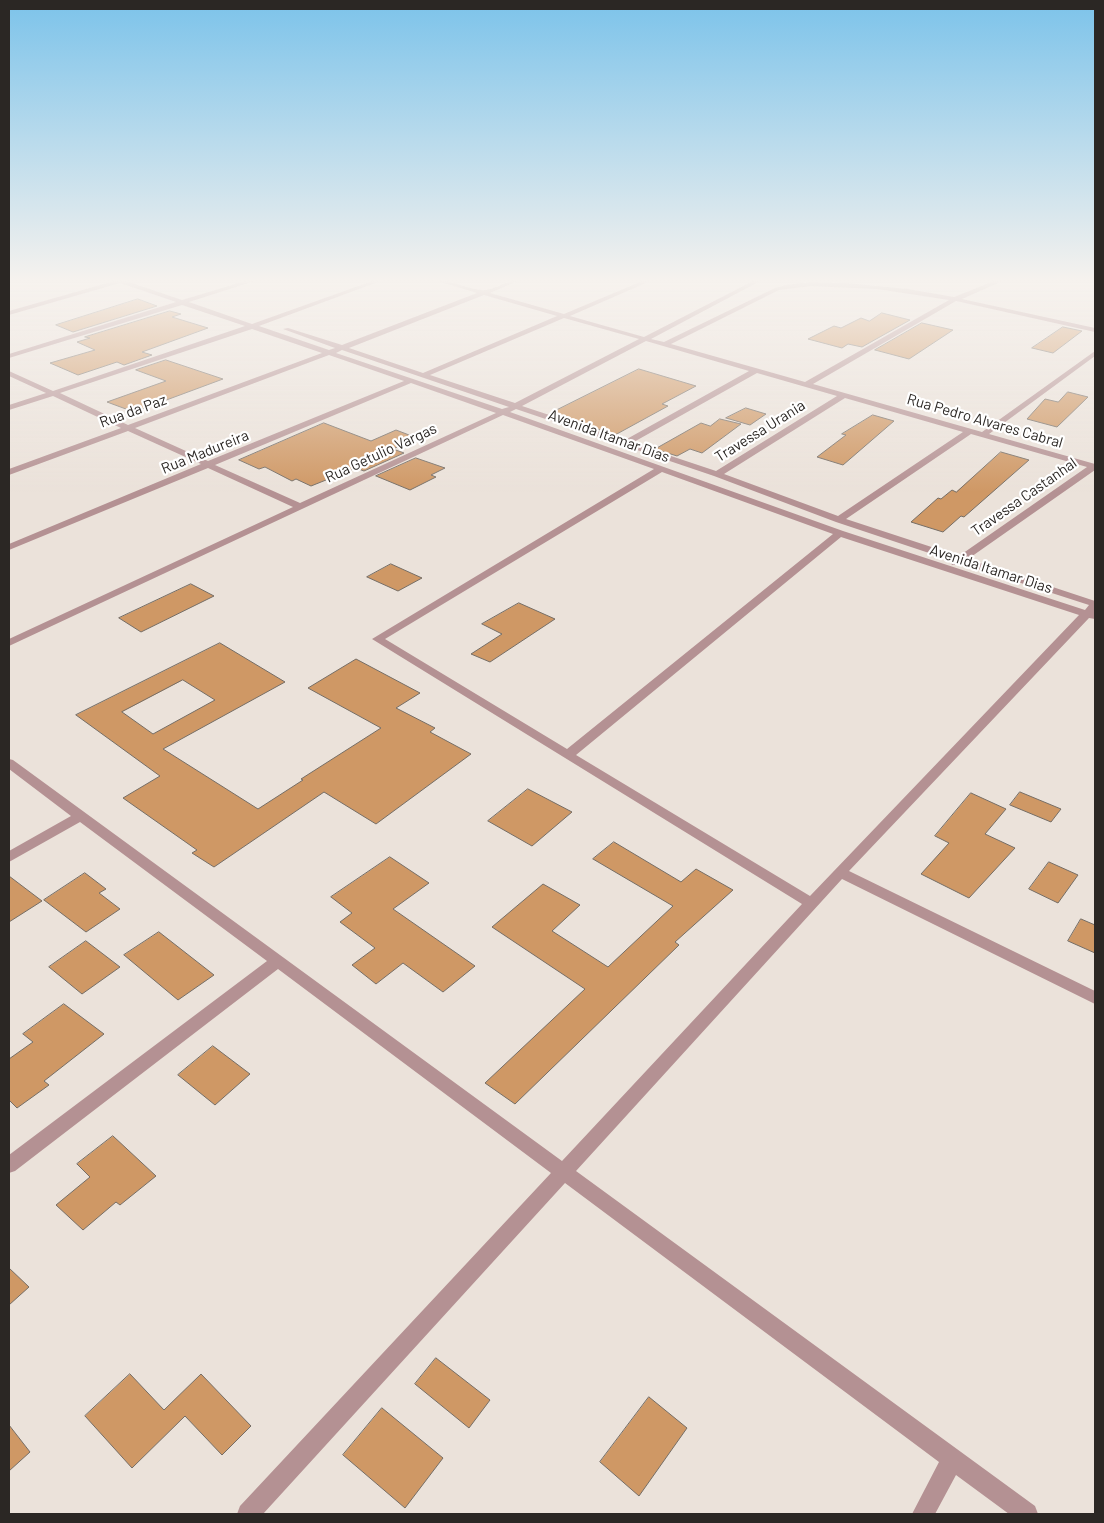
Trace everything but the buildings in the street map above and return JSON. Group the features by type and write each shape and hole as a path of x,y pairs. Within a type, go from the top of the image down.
{"street":[{"path":"9,356 28,350"},
{"path":"9,408 181,350"},
{"name":"Avenida Itamar Dias","path":"320,350 502,412 840,533 948,569 1093,610"},
{"name":"Rua da Paz","path":"9,472 336,350"},
{"name":"Avenida Itamar Dias","path":"348,350 717,474 839,520 961,560 1093,610"},
{"path":"421,376 483,350"},
{"name":"Rua Getulio Vargas","path":"9,643 298,506 514,407 626,350"},
{"name":"Rua Pedro Alvares Cabral","path":"682,350 1094,467"},
{"path":"806,385 867,350"},
{"path":"983,435 1095,353"},
{"path":"624,444 755,371"},
{"path":"9,373 298,506"},
{"name":"Rua Madureira","path":"9,548 410,381"},
{"name":"Travessa Urania","path":"717,474 843,396"},
{"path":"839,520 970,431"},
{"name":"Travessa Castanhal","path":"948,569 1094,467"},
{"path":"661,469 377,639 569,754 811,903"},
{"path":"569,754 840,533"},
{"path":"248,1514 811,903 1093,610"},
{"path":"9,763 1027,1514"},
{"path":"9,857 81,816"},
{"path":"840,872 1095,998"},
{"path":"9,1165 278,962"},
{"path":"923,1514 953,1459"}]}
